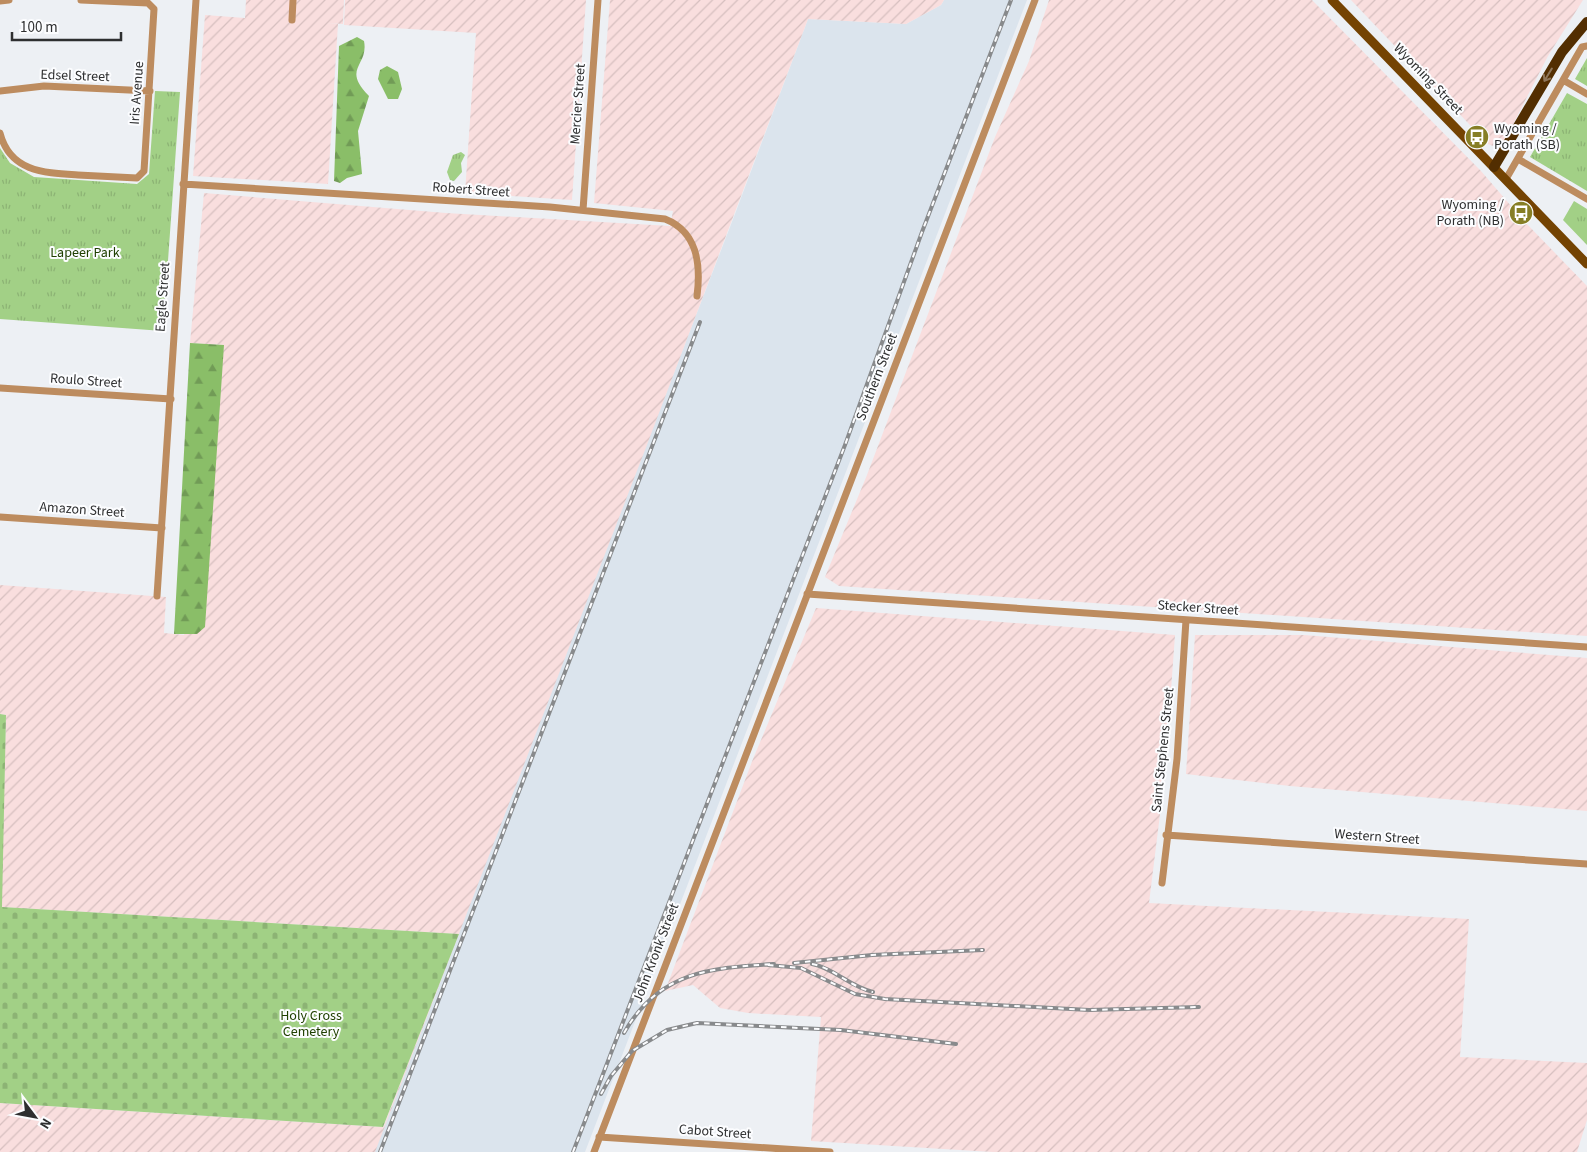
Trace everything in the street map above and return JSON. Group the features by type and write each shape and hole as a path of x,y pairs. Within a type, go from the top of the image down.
{"highway":[{"path":"1494,167 1562,52 1587,22"}],"main road":[{"name":"Wyoming Street","path":"1332,0 1587,264"}],"street":[{"path":"0,2 9,0"},
{"name":"Iris Avenue","path":"0,133 5,148 17,162 44,173 137,178 144,171 156,13 148,3 81,0"},
{"name":"Eagle Street","path":"157,596 196,0"},
{"path":"292,20 293,0"},
{"name":"Mercier Street","path":"583,210 598,0"},
{"name":"Southern Street","path":"743,763 1035,0"},
{"path":"1506,179 1582,47 1587,46"},
{"path":"1562,80 1587,94"},
{"name":"Edsel Street","path":"0,90 44,86 150,91"},
{"path":"1518,159 1587,199"},
{"name":"Robert Street","path":"183,184 583,210 656,217 676,224 692,242 697,256 699,271 696,296"},
{"name":"Roulo Street","path":"0,388 171,399"},
{"name":"Amazon Street","path":"0,517 162,528"},
{"name":"Stecker Street","path":"807,594 1587,647"},
{"name":"Saint Stephens Street","path":"1162,883 1166,835 1177,759 1186,620"},
{"name":"John Kronk Street","path":"594,1152 743,763"},
{"name":"Western Street","path":"1166,835 1587,864"},
{"name":"Cabot Street","path":"599,1137 830,1152"}],"shaded area":[{"path":"246,0 344,0 343,24 326,23 338,24 328,184 193,176 205,15 245,18"},
{"path":"345,0 586,0 572,200 465,193 476,33 344,25"},
{"path":"610,0 944,0 941,5 906,24 808,19 645,450 375,1152 0,1152 0,1103 383,1127 382,1131 458,934 1,907 6,715 0,714 0,585 166,597 164,633 184,635 224,345 190,343 204,193 446,213 670,226 673,211 594,203"},
{"path":"944,0 1027,0 585,1152 374,1152 735,214 808,19 906,24 941,5"},
{"path":"1049,0 1312,0 1481,171 1524,221 1587,286 1587,636 839,586 825,577 867,475 995,137 1029,61"},
{"path":"1351,0 1583,0 1548,56 1506,138 1493,146 1488,144"},
{"path":"816,608 1175,635 1165,774 1149,903 1469,919 1460,1057 1587,1063 1587,1120 1577,1152 993,1152 811,1141 821,1017 748,1013 720,1008 693,985 665,991 753,759"},
{"path":"1195,635 1304,635 1587,658 1587,811 1290,786 1186,774"}],"green space":[{"path":"357,37 364,41 365,49 356,73 357,79 369,96 358,131 362,174 347,178 340,183 334,181 339,46"},
{"path":"1587,58 1587,86 1575,79"},
{"path":"387,66 398,72 402,89 398,99 388,99 378,79 380,70"},
{"name":"Lapeer Park","path":"155,91 180,92 163,331 0,319 0,148 10,163 34,177 137,184 149,174"},
{"path":"1567,93 1587,104 1587,191 1530,157"},
{"path":"461,152 465,155 461,163 462,172 454,181 450,180 447,172 453,155"},
{"path":"1574,201 1587,209 1587,245 1563,220"},
{"path":"190,343 224,345 205,627 197,634 174,634"},
{"name":"Holy Cross Cemetery","path":"0,714 6,715 2,907 459,934 383,1127 0,1103"}],"railway":[{"path":"573,1152 845,445 922,232 1011,0"},
{"path":"380,1152 700,322"},
{"path":"794,963 872,955 983,950"},
{"path":"624,1033 638,1012 653,997 670,985 708,971 774,964"},
{"path":"812,964 828,969 857,986 873,992"},
{"path":"768,965 801,968 855,994 885,999 1089,1010 1199,1007"},
{"path":"601,1094 611,1076 632,1051 667,1030 697,1023 841,1030 956,1044"}],"place":[{"name":"Wyoming / Porath (SB)","path":"1477,137"},
{"name":"Wyoming / Porath (NB)","path":"1521,213"}]}
